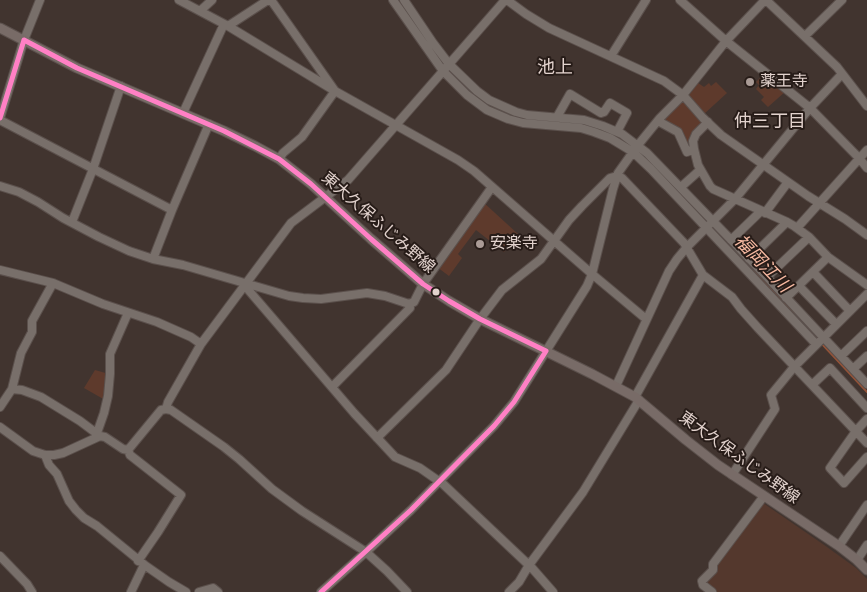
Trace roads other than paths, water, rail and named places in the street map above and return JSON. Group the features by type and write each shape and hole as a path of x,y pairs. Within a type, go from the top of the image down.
{"main road":[{"name":"東大久保ふじみ野線","path":"0,28 77,68 209,124 256,146 278,159 296,172 423,284 480,319 616,386 637,399 697,449 732,475 839,546 867,570"}],"street":[{"path":"40,0 1,108 0,119 172,210"},
{"path":"179,0 226,25 335,91 458,160 474,171 646,319"},
{"path":"200,11 212,0"},
{"path":"182,113 226,25 270,0 335,91"},
{"path":"393,0 443,71 480,105 495,114 523,123 582,128 648,153 767,277 820,341"},
{"path":"404,0 449,64 477,92 497,104 516,112 527,115 584,120 617,132 635,149 643,161 706,227 820,341 841,356 867,384"},
{"path":"611,56 646,0"},
{"path":"680,0 726,41 810,108 867,168"},
{"path":"321,592 439,482 504,415 514,402 581,296 592,274 618,176 635,149 658,121 683,95 726,41 766,0 837,67 867,106"},
{"path":"804,36 842,0"},
{"path":"166,409 168,402 201,344 291,223 348,180 449,64 508,1 549,28 664,81 683,95 721,135 867,236"},
{"path":"616,386 669,271 687,247 735,199 810,108 842,74"},
{"path":"72,222 93,169 121,86"},
{"path":"278,159 302,137 335,91"},
{"path":"557,117 570,94 601,113 604,112 610,103 627,113 617,132"},
{"path":"658,121 678,132 687,152 694,149"},
{"path":"708,122 696,134 694,149 700,170 713,189 797,228 809,237 828,257 867,285"},
{"path":"153,259 209,124"},
{"path":"797,228 867,150"},
{"path":"681,187 700,170"},
{"path":"377,438 446,370 502,290 541,259 569,220 610,178 618,176 687,247 703,275 732,297 794,367 867,443"},
{"path":"731,240 763,212 788,182"},
{"path":"0,186 19,192 129,251 153,259 183,265 245,285 289,296 322,299 367,293 385,296 409,304 414,302 423,284 492,187"},
{"path":"749,259 787,222"},
{"path":"767,277 809,237"},
{"path":"786,298 828,257"},
{"path":"0,270 53,282 103,304 157,322 201,344"},
{"path":"813,272 850,311"},
{"path":"510,592 583,492 637,399 703,275"},
{"path":"0,407 12,389 21,353 32,332 32,321 53,282"},
{"path":"245,285 395,457 420,468 443,484 529,565 553,592"},
{"path":"799,286 836,324"},
{"path":"732,475 775,409 771,395 794,367 867,294"},
{"path":"332,387 410,308 409,304"},
{"path":"0,427 33,451 45,455 64,453 98,435 108,396 110,354 128,313"},
{"path":"841,356 867,331"},
{"path":"853,369 867,356"},
{"path":"812,385 830,368 867,408"},
{"path":"12,389 22,390 41,397 98,435 105,437 123,450 128,450"},
{"path":"128,450 161,410 171,410 224,447 272,489 366,552 407,592"},
{"path":"867,419 856,431 830,468 844,483 867,457"},
{"path":"128,450 130,455 181,495 141,563 131,592"},
{"path":"45,455 69,501 84,518 97,526 141,563 186,592"},
{"path":"712,592 702,582 713,570 713,564 764,496"},
{"path":"839,546 866,509"},
{"path":"857,560 867,545"},
{"path":"0,556 27,584 32,592"},
{"path":"21,592 27,584"},
{"path":"198,592 213,588 218,592"}],"waterway":[{"name":"福岡江川","path":"712,228 819,340"},
{"name":"福岡江川","path":"822,344 867,392"}],"place":[{"name":"薬王寺","path":"750,82"},
{"name":"安楽寺","path":"480,244"}],"district":[{"name":"池上","path":"555,68"},
{"name":"仲三丁目","path":"770,122"}]}
